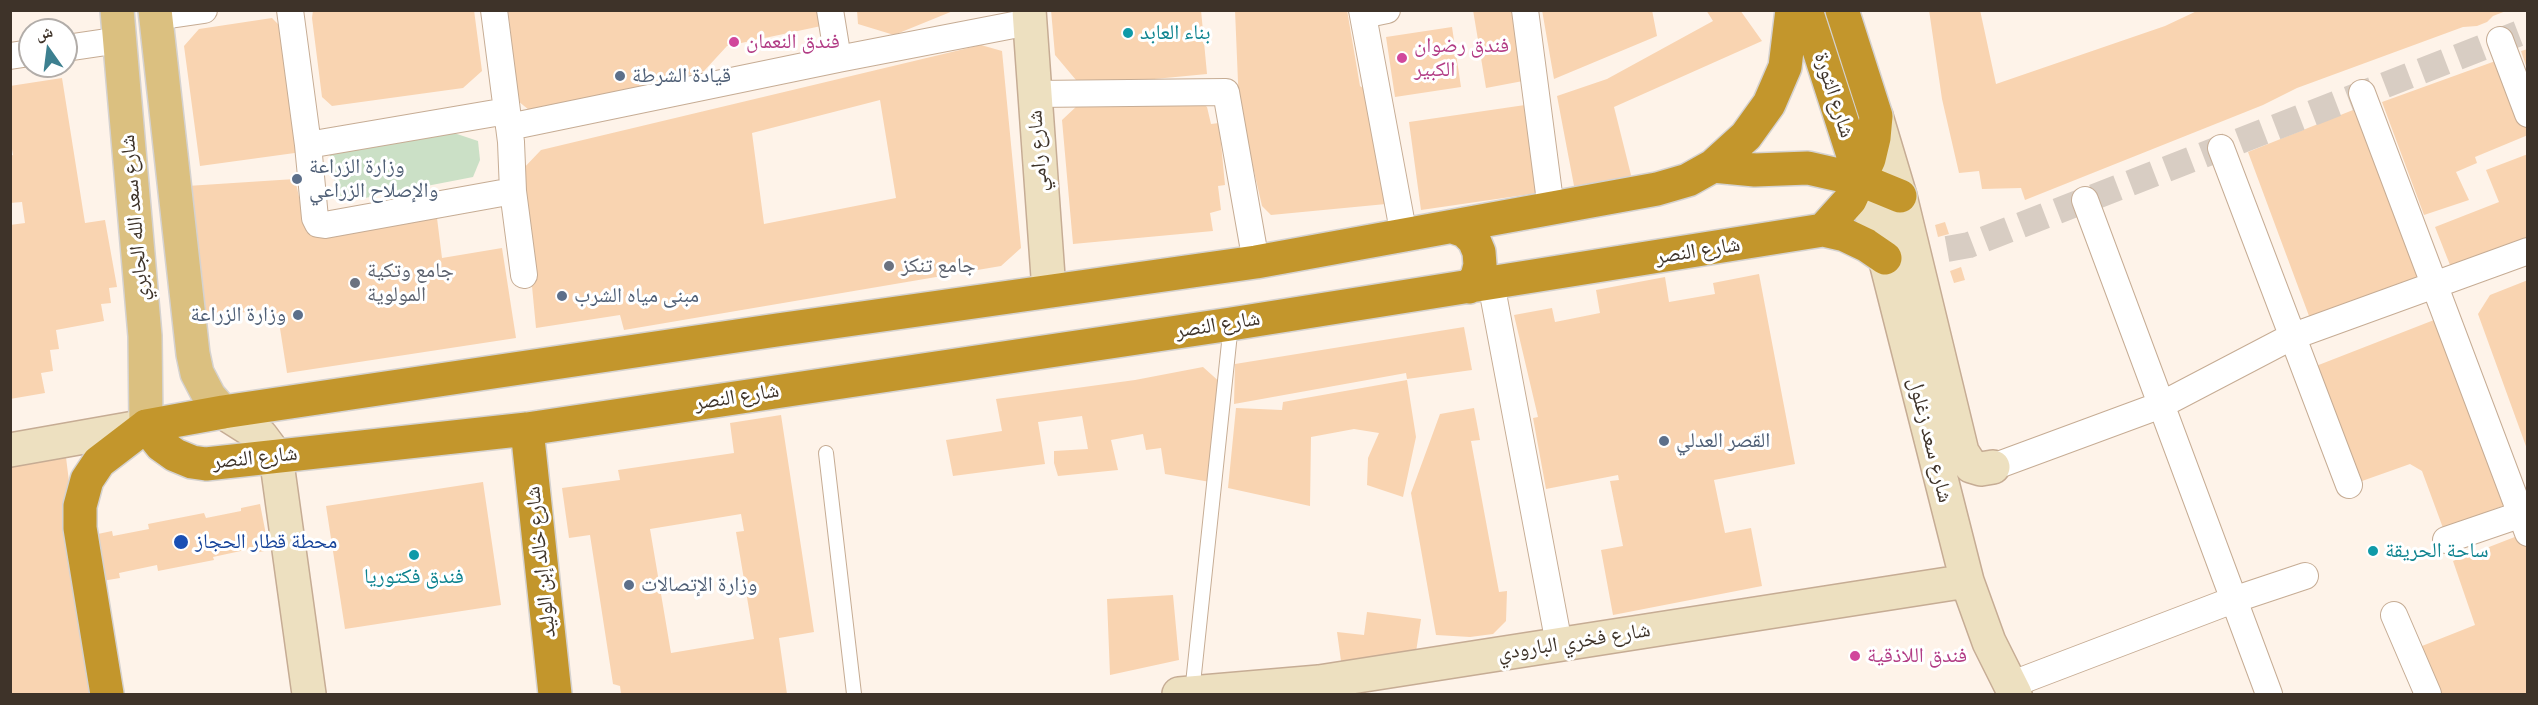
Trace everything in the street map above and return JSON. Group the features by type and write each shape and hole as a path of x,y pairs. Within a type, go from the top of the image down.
{"highway":[{"path":"107,694 80,528 80,506 87,480 99,462 146,426 223,412 1256,262 1657,189 1688,180 1713,166 1746,136 1769,104 1785,67 1792,10"},
{"name":"شارع الثورة","path":"1806,10 1862,180"},
{"name":"شارع الثورة","path":"1842,10 1876,116"},
{"path":"1823,230 1851,200 1862,180 1872,148 1876,116"},
{"path":"1713,166 1755,170 1808,168 1862,180 1900,196"},
{"path":"1808,168 1822,179 1830,195 1830,213 1823,230"},
{"path":"1453,227 1465,231 1474,240 1479,252 1480,265 1477,277 1480,284"},
{"path":"1823,230 1856,240 1885,258"},
{"name":"شارع النصر","path":"146,426 161,445 192,462 206,464 527,429 1231,324 1823,230"},
{"path":"355,394 347,417 347,428 358,446"},
{"name":"شارع خالد إبن الوليد","path":"527,429 555,694"}],"main road":[{"name":"شارع سعد الله الجابري","path":"155,14 193,354 198,373 209,396 223,412"},
{"name":"شارع رامي","path":"1029,16 1049,291"},
{"name":"شارع سعد الله الجابري","path":"119,25 145,336 146,426"},
{"path":"1876,116 1900,196 1962,452 1971,466 1981,469 1994,467"},
{"name":"شارع سعد زغلول","path":"1862,180 1885,258 1967,581 1989,642 2013,690"},
{"path":"223,412 261,436 276,456 309,694"},
{"path":"10,450 146,426"},
{"name":"شارع فخري البارودي","path":"1186,694 1319,682 1967,581"}],"street":[{"path":"155,14 204,10"},
{"path":"290,10 315,218 318,224 325,225 513,191"},
{"path":"494,10 524,275"},
{"path":"830,10 838,59"},
{"path":"1525,10 1551,209"},
{"path":"1371,12 1404,236"},
{"path":"308,145 508,119 838,59 1029,16"},
{"path":"78,43 119,25"},
{"path":"2500,40 2528,114"},
{"path":"1034,94 1226,92 1256,262"},
{"path":"2362,93 2525,520 2446,540"},
{"path":"2221,148 2349,485"},
{"path":"2085,200 2269,694"},
{"path":"1994,467 2161,405 2291,337 2528,251"},
{"path":"1480,284 1559,644"},
{"path":"2013,690 2233,600 2305,576"},
{"path":"2394,615 2428,694"},
{"path":"1319,682 1355,694"}],"lane":[{"path":"1186,694 1231,324"},
{"path":"826,453 854,694"}],"green space":[{"path":"445,130 478,141 480,160 473,177 339,203 329,152"}],"building":[{"path":"313,10 474,10 482,71 463,88 332,106 322,97 312,18"},
{"path":"508,10 823,10 826,25 727,46 704,71 534,114 518,101"},
{"path":"857,10 953,11 894,35 858,24"},
{"name":"بناء العابد","path":"1051,10 1201,10 1207,74 1081,86 1055,55"},
{"path":"1235,10 1347,10 1360,86 1372,94 1386,204 1271,215 1262,206 1239,106"},
{"path":"1473,10 1511,10 1523,81 1486,88"},
{"path":"1542,10 1652,10 1657,36 1554,79"},
{"path":"1706,10 1740,10 1762,41 1614,107 1632,179 1575,191 1557,96 1607,79 1713,21"},
{"path":"1929,10 1980,10 1996,84 2165,26 2199,10 2506,11 2477,26 2463,27 2297,88 2263,105 2025,200 2021,188 1982,189 1979,171 1959,173 1942,99"},
{"path":"272,18 286,32 302,152 200,166 184,46 199,29"},
{"path":"1452,27 1461,87 1395,97 1386,37"},
{"path":"981,45 1002,51 1021,248 1001,266 624,330 620,315 536,328 521,171 541,150","holes":["880,100 896,198 764,224 752,133"]},
{"path":"2528,49 2528,69 2527,69 2521,51"},
{"path":"2501,59 2528,118 2528,135 2475,157 2477,163 2456,172 2469,200 2424,215 2382,102"},
{"path":"62,78 85,223 105,220 117,287 109,288 111,303 101,304 104,321 56,330 59,349 50,350 53,371 41,373 45,393 10,399 10,225 25,223 22,202 10,203 10,156 13,155 10,137 10,86"},
{"path":"1197,99 1207,107 1211,124 1219,123 1225,185 1218,186 1221,210 1210,213 1213,231 1073,244 1062,120 1078,105"},
{"path":"1525,105 1538,193 1421,210 1409,122"},
{"path":"2358,108 2425,282 2312,324 2248,152"},
{"path":"2528,154 2528,241 2463,267 2450,265 2435,227 2499,202 2486,170"},
{"name":"جامع وتكية المولوية","path":"295,179 307,233 437,218 442,258 502,248 516,338 287,373 279,322 266,309 207,318 187,186"},
{"path":"1945,222 1949,234 1938,237 1935,225"},
{"path":"1961,267 1965,280 1954,283 1950,271"},
{"name":"القصر العدلي","path":"1759,274 1795,464 1714,480 1725,533 1751,528 1762,586 1613,615 1601,550 1623,546 1610,481 1619,480 1618,475 1546,489 1533,418 1538,417 1514,315 1552,308 1555,322 1600,313 1596,290 1665,277 1669,302 1715,294 1713,283"},
{"path":"2528,280 2527,449 2478,314 2490,295"},
{"path":"2434,320 2446,326 2511,503 2443,528 2422,471 2410,464 2362,481 2316,366"},
{"path":"1464,327 1472,370 1407,379 1406,373 1234,404 1235,364"},
{"path":"1203,367 1222,384 1210,482 1165,474 1161,448 1146,450 1143,434 1111,440 1118,470 1058,476 1054,463 1054,451 1088,449 1082,416 1038,422 1045,464 953,476 946,440 1002,431 996,399 1135,380"},
{"path":"1407,380 1416,437 1403,497 1367,485 1368,458 1379,433 1354,429 1311,437 1310,506 1228,488 1236,408 1282,410 1283,402"},
{"path":"1474,408 1480,440 1471,441 1499,592 1507,591 1506,621 1493,634 1470,637 1436,635 1411,493 1440,414"},
{"name":"وزارة الإتصالات","path":"781,415 814,632 779,638 787,694 621,694 620,686 613,684 590,535 569,538 562,488 620,480 618,470 734,453 730,423","holes":["741,514 744,531 736,532 754,639 671,653 650,529"]},
{"path":"65,449 95,694 10,694 10,456"},
{"name":"فندق فكتوريا","path":"483,482 501,605 345,629 326,506"},
{"name":"محطة قطار الحجاز","path":"260,504 269,550 250,554 250,549 213,557 214,560 158,571 157,565 119,573 120,578 102,581 93,535 112,531 113,536 149,529 148,524 204,513 206,518 241,511 241,508"},
{"path":"2525,533 2528,541 2528,694 2436,694 2417,648 2475,625 2453,561"},
{"path":"1173,595 1179,660 1110,675 1107,599"},
{"path":"1367,612 1421,619 1416,652 1341,661 1337,632 1364,635"}],"tunnel":[{"path":"1947,249 1969,245 2528,30"}],"place":[{"name":"بناء العابد","path":"1128,33"},
{"name":"فندق النعمان","path":"734,42"},
{"name":"فندق رضوان الكبير","path":"1402,58"},
{"name":"قيادة الشرطة","path":"620,76"},
{"name":"وزارة الزراعة والإصلاح الزراعي","path":"297,179"},
{"name":"جامع تنكز","path":"889,266"},
{"name":"جامع وتكية المولوية","path":"355,283"},
{"name":"مبنى مياه الشرب","path":"562,296"},
{"name":"وزارة الزراعة","path":"298,315"},
{"name":"القصر العدلي","path":"1664,441"},
{"name":"محطة قطار الحجاز","path":"181,542"},
{"name":"ساحة الحريقة","path":"2373,551"},
{"name":"فندق فكتوريا","path":"414,555"},
{"name":"وزارة الإتصالات","path":"629,585"},
{"name":"فندق اللاذقية","path":"1855,656"}]}
